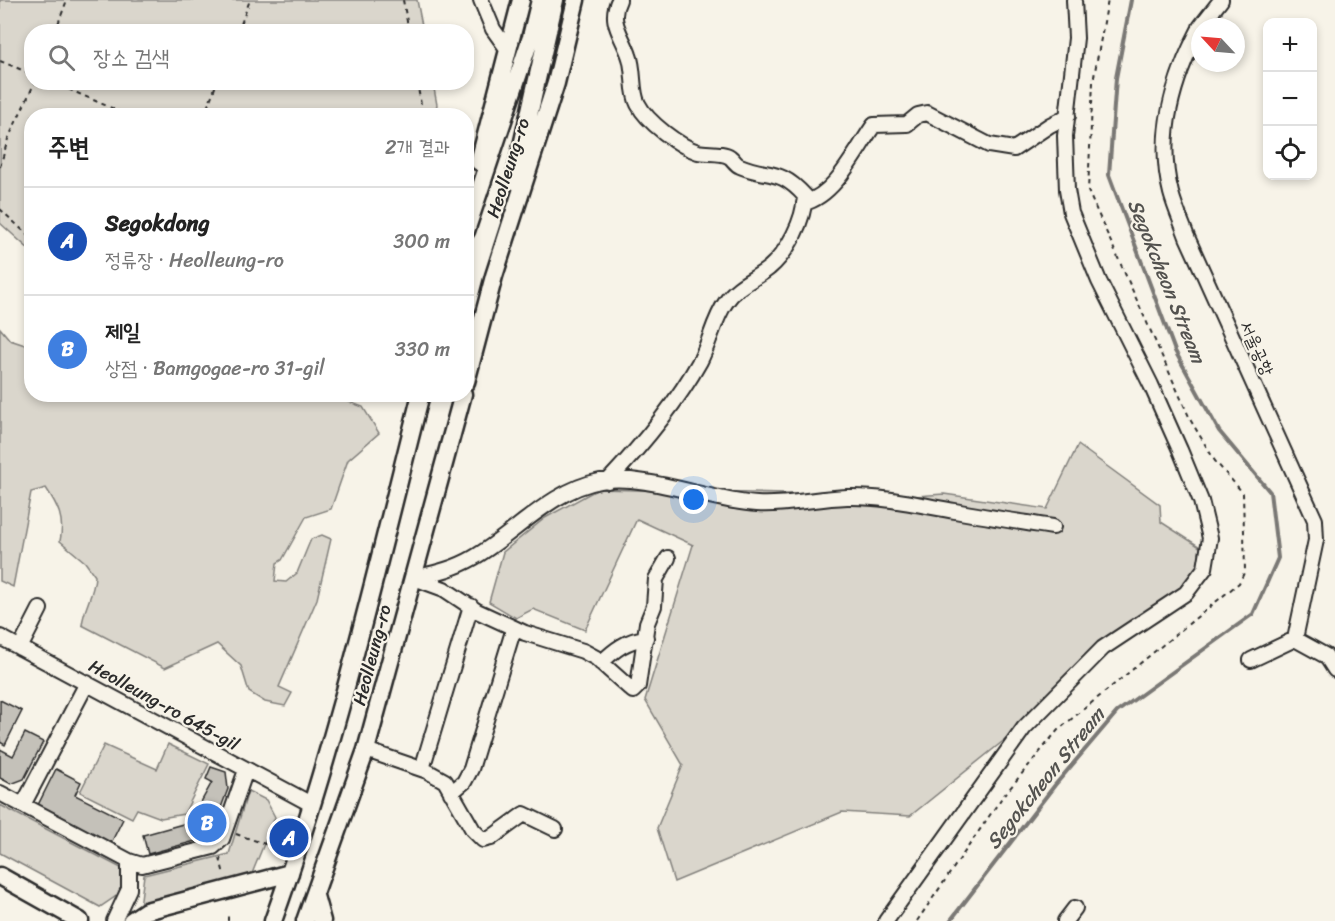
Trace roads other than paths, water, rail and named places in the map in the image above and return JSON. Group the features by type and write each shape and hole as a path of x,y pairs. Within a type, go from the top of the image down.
{"main road":[{"name":"Heolleung-ro","path":"474,181 521,0"},
{"path":"474,207 531,37 540,0"},
{"path":"494,276 555,0"},
{"name":"Heolleung-ro","path":"474,352 494,276 556,83 576,0"},
{"name":"Heolleung-ro","path":"273,921 290,873 351,668 419,402"},
{"name":"Heolleung-ro","path":"305,921 366,750 461,402"},
{"path":"131,921 146,911 290,873"},
{"path":"0,876 80,921"},
{"path":"315,896 322,921"}],"street":[{"path":"481,0 493,29 508,50"},
{"path":"608,481 639,446 690,378 709,342 725,303 733,292 777,260 789,242 804,204 804,196 784,178 770,172 740,167 729,156 688,148 668,136 637,104 634,68 615,27 613,11 619,0"},
{"path":"886,921 1024,728 1047,701 1103,648 1186,593 1205,568 1210,538 1201,501 1151,385 1099,281 1071,213 1066,190 1075,6 1085,0"},
{"name":"서울공항","path":"1207,18 1221,0"},
{"name":"서울공항","path":"1191,45 1169,102 1165,150 1171,193 1187,237 1315,520 1316,540 1294,639"},
{"path":"804,204 812,202 829,188 874,125 907,124 918,115 927,113 989,145 1014,149 1068,116"},
{"path":"414,578 450,570 475,557 554,501 578,488 608,481 663,485 699,495 757,504 788,504 848,497 882,500 1053,527"},
{"path":"414,578 444,590 514,628 583,651 633,691 638,686 647,623 654,606 656,579 668,558"},
{"path":"422,769 471,606"},
{"path":"20,648 40,609"},
{"path":"451,793 464,782 471,769 514,628"},
{"name":"Heolleung-ro 645-gil","path":"0,638 311,804"},
{"path":"600,663 624,645 646,638"},
{"path":"1251,660 1294,639 1331,659 1335,670"},
{"path":"23,806 87,683"},
{"path":"366,750 422,769 445,781 473,830 483,840 491,838 515,818 524,814 555,829"},
{"path":"0,793 129,861 142,865 216,844 222,839 246,770"},
{"path":"114,921 129,889 129,861"},
{"path":"1065,921 1075,908"}],"waterway":[{"name":"Segokcheon Stream","path":"950,921 1055,785 1117,712 1253,614 1278,558 1270,492 1219,431 1175,351 1109,175 1116,78 1131,0"}],"place":[{"name":"제일","path":"207,823"},
{"name":"Segokdong","path":"289,838"}]}
